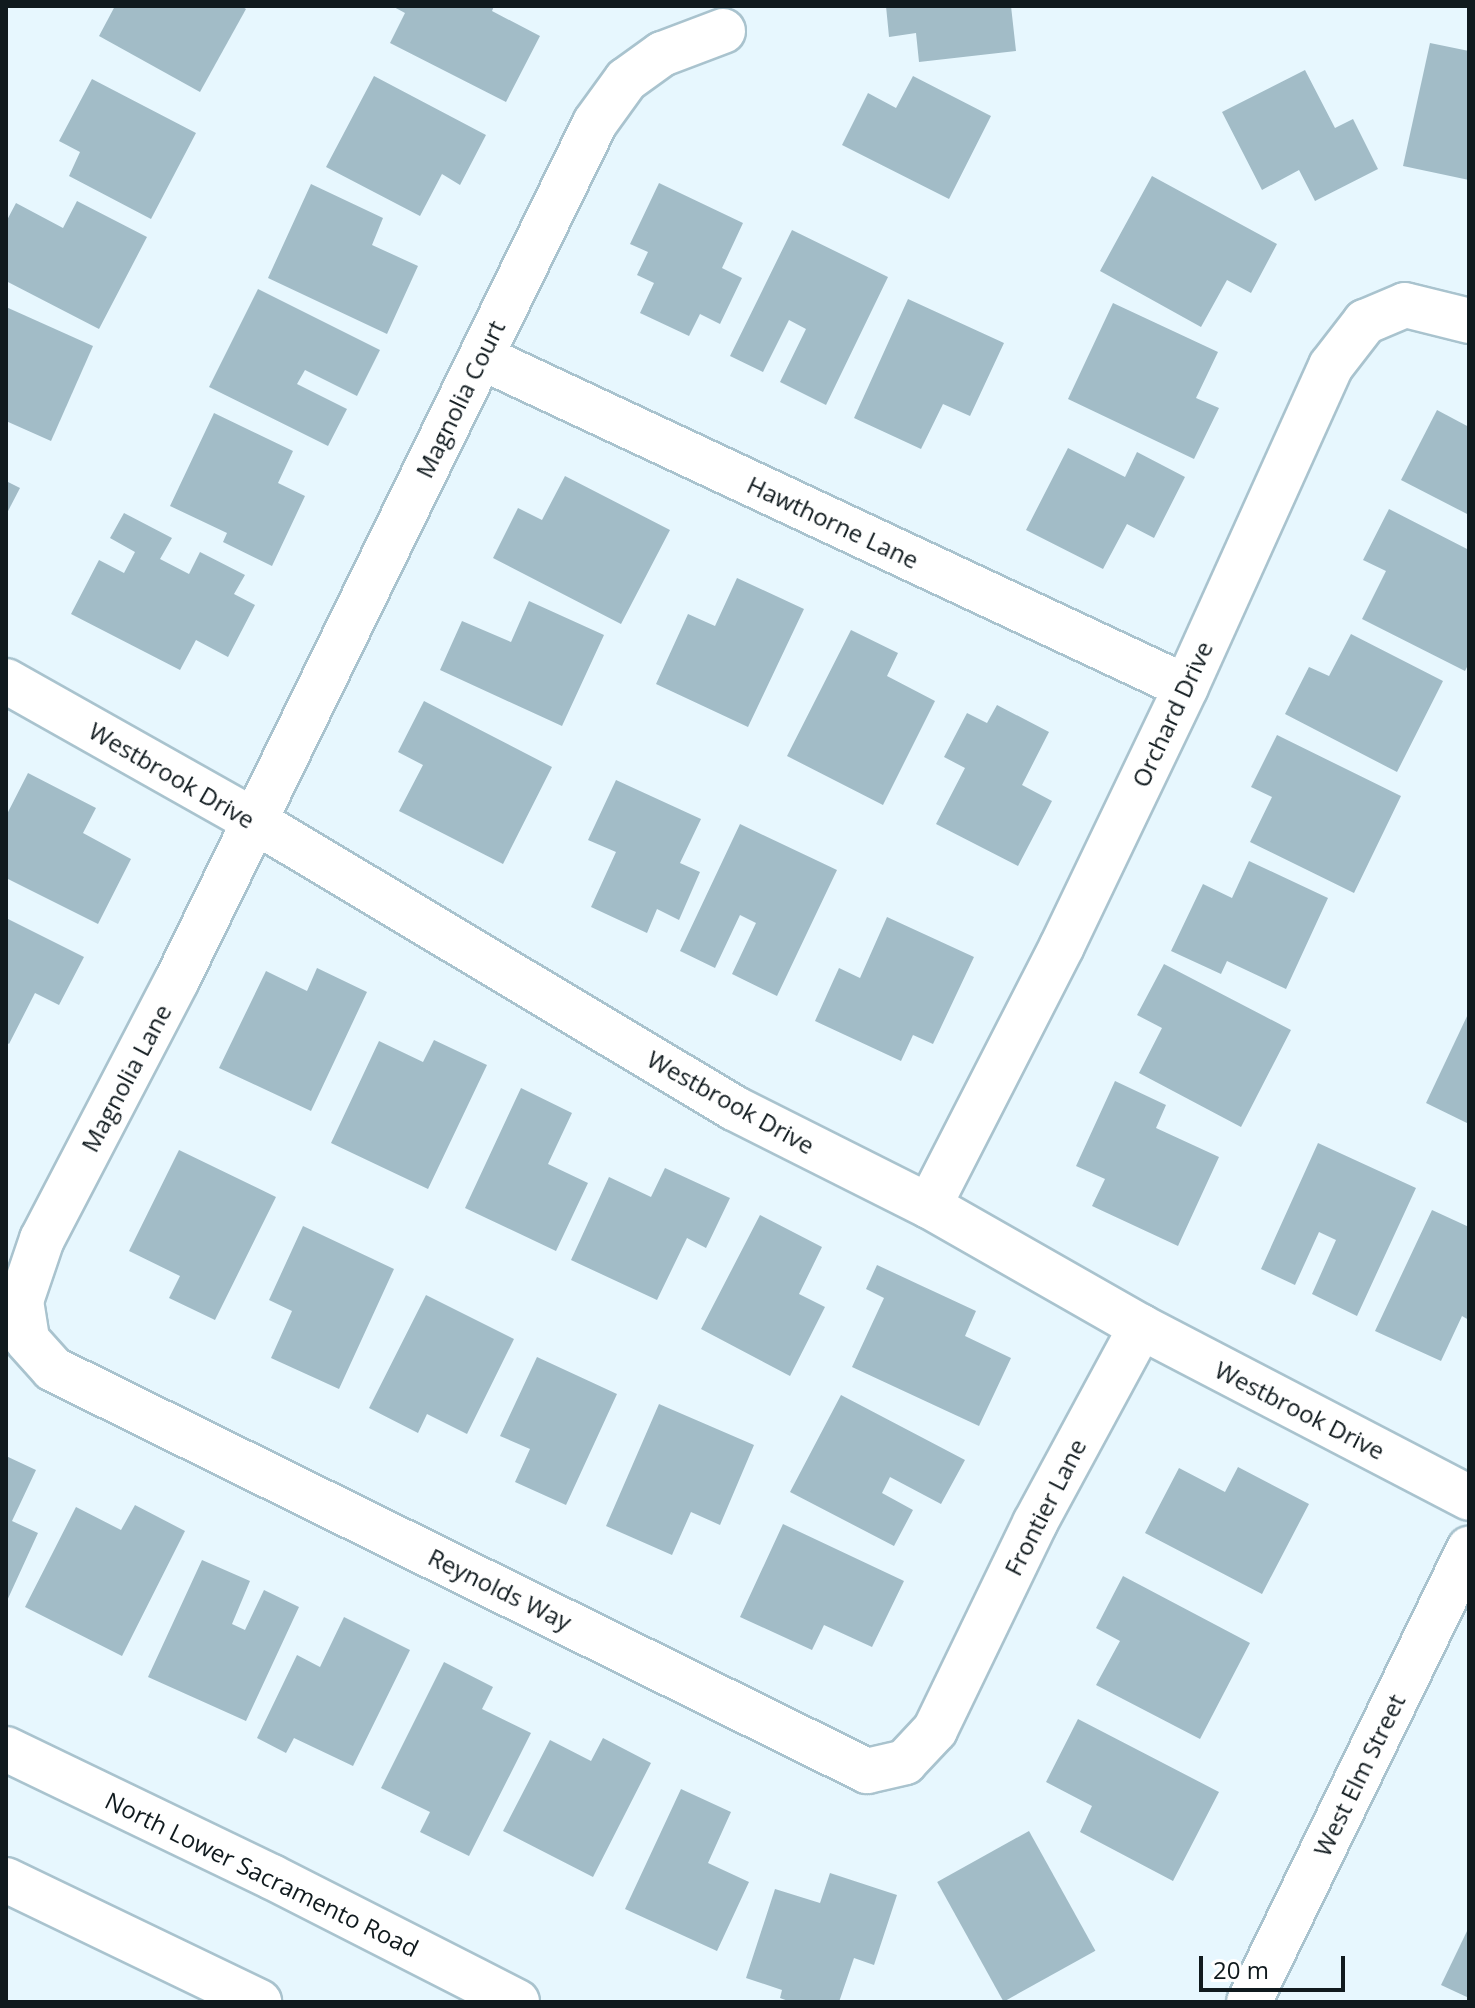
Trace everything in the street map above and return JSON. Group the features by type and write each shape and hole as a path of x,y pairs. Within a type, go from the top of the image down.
{"street":[{"name":"Magnolia Court","path":"253,820 595,123 626,80 662,54 723,31"},
{"name":"Orchard Drive","path":"929,1206 1062,946 1186,687 1331,366 1365,322 1405,305 1469,321"},
{"name":"Hawthorne Lane","path":"481,357 1186,687"},
{"name":"Westbrook Drive","path":"6,681 253,820 734,1108 929,1206 1141,1327 1469,1498"},
{"name":"Magnolia Lane","path":"27,1340 21,1301 42,1239 177,980 253,820"},
{"name":"Frontier Lane","path":"955,1690 1035,1523 1141,1327"},
{"name":"Reynolds Way","path":"27,1340 53,1369 867,1771 905,1762 935,1730 955,1690"},
{"name":"West Elm Street","path":"1249,2002 1469,1549"},
{"name":"North Lower Sacramento Road","path":"6,1749 272,1877 517,2002"},
{"path":"6,1880 259,2002"}],"building":[{"path":"115,6 241,6 246,9 200,92 99,36"},
{"path":"392,6 494,6 492,11 540,36 506,102 390,43 405,13"},
{"path":"886,6 1011,6 1016,51 919,62 916,33 889,37"},
{"path":"1430,43 1469,51 1469,180 1403,166"},
{"path":"1305,70 1335,128 1353,119 1378,169 1315,201 1299,170 1262,190 1222,112"},
{"path":"374,76 486,135 460,185 442,174 420,216 326,167"},
{"path":"913,76 991,116 949,199 842,145 868,93 896,108"},
{"path":"92,79 196,133 151,219 69,176 80,152 59,141"},
{"path":"1152,176 1277,244 1251,293 1227,280 1201,327 1100,271"},
{"path":"659,183 743,223 722,268 742,278 720,324 700,314 689,336 640,313 654,283 637,275 648,252 630,244"},
{"path":"311,184 383,218 372,245 418,266 387,334 268,278"},
{"path":"77,201 147,237 99,329 6,281 6,222 16,203 63,228"},
{"path":"792,230 888,277 826,405 780,382 806,329 789,320 763,372 730,356"},
{"path":"258,289 380,350 357,396 305,370 297,384 347,409 328,446 209,387"},
{"path":"908,299 1004,343 970,416 943,404 921,449 854,418"},
{"path":"1113,303 1218,352 1196,398 1219,408 1194,459 1068,399"},
{"path":"6,307 93,346 51,441 6,421"},
{"path":"1437,410 1469,427 1469,515 1401,480"},
{"path":"214,413 293,451 278,483 305,496 272,566 223,542 227,533 170,506"},
{"path":"1068,448 1125,477 1137,452 1185,477 1154,538 1127,524 1103,569 1026,530"},
{"path":"565,476 670,530 621,624 493,558 518,508 542,520"},
{"path":"6,481 20,488 6,515"},
{"path":"1389,509 1469,550 1469,663 1465,671 1362,619 1386,571 1363,560"},
{"path":"124,513 172,538 160,559 189,574 200,552 245,575 234,594 255,605 228,657 196,640 180,670 71,614 99,560 124,573 135,552 110,538"},
{"path":"737,578 804,609 748,727 656,684 688,614 715,626"},
{"path":"529,601 604,635 562,726 440,670 462,621 511,642"},
{"path":"851,630 898,653 887,676 935,701 883,805 787,756"},
{"path":"1351,634 1443,681 1397,772 1285,714 1309,667 1329,676"},
{"path":"424,701 552,767 503,864 399,811 423,765 398,752"},
{"path":"997,705 1049,732 1022,785 1052,801 1018,866 936,824 965,768 944,757 967,713 987,723"},
{"path":"1277,735 1401,796 1354,893 1250,842 1272,797 1251,787"},
{"path":"28,773 96,808 83,833 131,859 98,924 6,878 6,816"},
{"path":"616,780 701,819 680,863 700,872 679,920 657,909 647,933 591,907 616,852 588,840"},
{"path":"740,824 837,870 777,996 732,974 756,923 740,915 715,968 680,951"},
{"path":"1249,861 1328,898 1286,989 1227,961 1221,974 1171,951 1203,884 1232,898"},
{"path":"887,917 974,957 933,1044 913,1035 901,1061 815,1021 839,968 860,978"},
{"path":"6,918 84,957 59,1005 35,993 9,1044 6,1042"},
{"path":"1164,964 1291,1030 1241,1127 1139,1073 1162,1028 1137,1015"},
{"path":"317,968 367,992 311,1111 219,1068 266,971 307,991"},
{"path":"1469,1012 1469,1124 1426,1103"},
{"path":"434,1040 487,1065 428,1189 331,1143 379,1041 423,1062"},
{"path":"1115,1081 1166,1105 1156,1128 1219,1157 1178,1246 1092,1206 1105,1179 1076,1166"},
{"path":"521,1088 572,1113 548,1164 588,1183 556,1251 465,1208"},
{"path":"1318,1143 1416,1188 1357,1316 1312,1294 1336,1240 1319,1232 1295,1285 1261,1269"},
{"path":"179,1150 276,1197 215,1320 169,1298 180,1276 129,1251"},
{"path":"665,1168 730,1198 706,1248 687,1238 657,1300 571,1260 609,1177 651,1197"},
{"path":"1432,1210 1469,1227 1469,1320 1462,1316 1441,1361 1375,1331"},
{"path":"760,1215 822,1247 799,1294 825,1307 790,1376 701,1329"},
{"path":"303,1226 394,1269 339,1389 271,1358 292,1311 269,1300"},
{"path":"877,1265 976,1311 965,1336 1011,1358 979,1426 852,1367 884,1298 866,1289"},
{"path":"426,1295 514,1339 467,1434 427,1414 418,1433 369,1408"},
{"path":"537,1357 617,1394 566,1505 515,1482 530,1449 500,1436"},
{"path":"841,1395 965,1460 941,1504 890,1477 882,1493 913,1510 894,1546 790,1492"},
{"path":"659,1404 754,1445 720,1525 691,1512 672,1555 606,1526"},
{"path":"6,1456 36,1470 12,1521 38,1533 6,1603"},
{"path":"1238,1467 1309,1504 1262,1594 1145,1533 1179,1468 1225,1492"},
{"path":"135,1505 185,1531 122,1656 25,1607 76,1507 121,1530"},
{"path":"783,1524 904,1581 872,1647 824,1625 812,1650 740,1617"},
{"path":"202,1560 250,1581 232,1624 245,1630 264,1590 299,1607 246,1721 148,1677"},
{"path":"1123,1576 1250,1643 1200,1739 1096,1685 1120,1641 1096,1628"},
{"path":"344,1617 410,1650 353,1766 294,1738 286,1753 257,1738 297,1655 320,1667"},
{"path":"444,1662 493,1687 482,1709 531,1733 469,1856 420,1832 430,1812 381,1788"},
{"path":"1078,1719 1219,1792 1173,1881 1080,1832 1092,1806 1046,1782"},
{"path":"603,1738 651,1763 593,1877 503,1831 550,1740 591,1761"},
{"path":"681,1789 731,1812 708,1863 749,1882 717,1951 625,1909"},
{"path":"1029,1831 1095,1951 1004,2002 937,1882"},
{"path":"830,1873 897,1895 874,1965 854,1958 839,2002 791,2002 780,1998 782,1990 746,1978 775,1889 820,1903"},
{"path":"1469,1927 1469,1998 1441,1985"}]}
